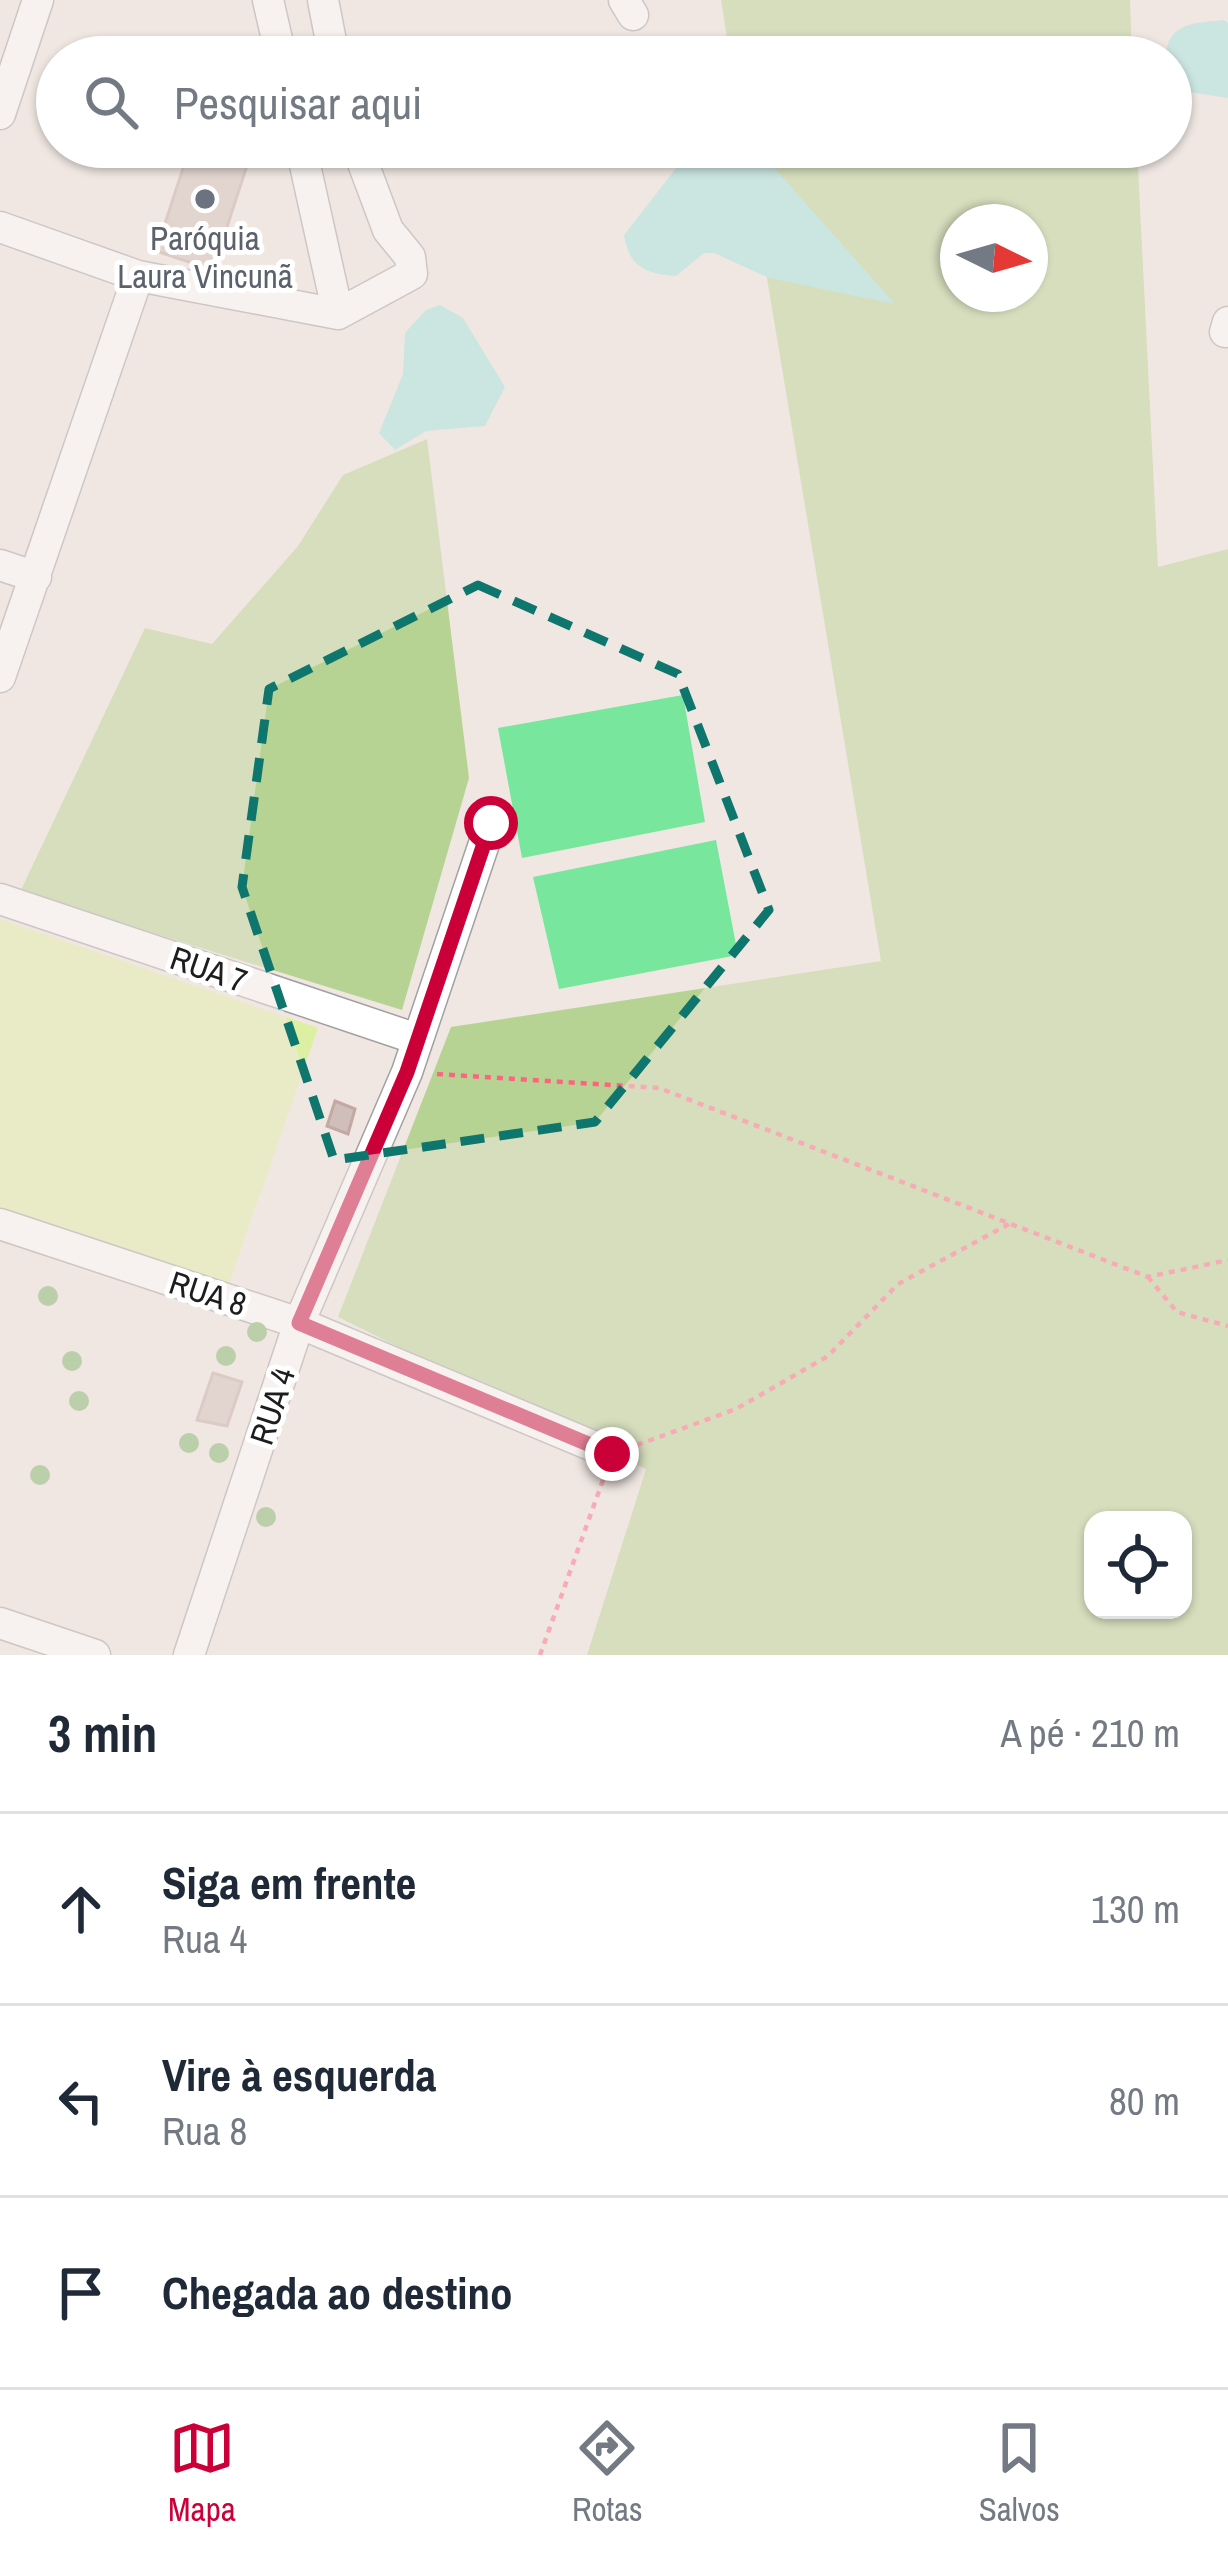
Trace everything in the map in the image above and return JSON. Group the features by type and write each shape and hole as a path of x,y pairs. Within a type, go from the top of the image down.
{"street":[{"path":"0,114 38,0"},
{"path":"268,0 276,36"},
{"path":"323,0 330,36"},
{"path":"306,168 338,314"},
{"path":"0,226 138,276 338,314 412,274 410,257 388,230 364,168"},
{"path":"0,676 138,276"},
{"path":"0,565 36,577"},
{"name":"RUA 4","path":"189,1655 299,1323 407,1072 491,823"},
{"name":"RUA 7","path":"0,899 417,1039"},
{"name":"RUA 8","path":"0,1224 299,1323 612,1454"},
{"path":"0,1622 95,1655"}],"path":[{"path":"407,1072 659,1088 1148,1276 1177,1312 1228,1326"},
{"path":"540,1655 612,1454 736,1409 809,1367 828,1356 898,1284 1010,1224"},
{"path":"1148,1276 1228,1260"}],"highlighted area":[{"path":"478,585 678,674 769,910 595,1122 334,1160 242,887 269,689"}],"green space":[{"path":"721,0 1130,0 1131,36 727,36"},
{"path":"749,168 1138,168 1158,567 1228,549 1228,1655 587,1655 646,1469 338,1317 451,1027 881,961"},
{"path":"427,439 469,778 402,1010 20,892 145,628 212,644 298,546 343,475"},
{"path":"683,695 705,822 522,858 498,728"},
{"path":"716,840 738,955 559,989 533,877"},
{"path":"0,919 318,1028 229,1283 0,1209"}],"water":[{"path":"1228,23 1228,98 1192,92 1192,36 1172,36 1184,26"},
{"path":"676,168 774,168 895,304 769,278 714,253 704,253 676,276 648,271 630,255 624,235"},
{"path":"440,305 463,318 505,387 485,426 426,431 395,450 379,433 403,374 405,333 426,310"}],"building":[{"name":"Paróquia Laura Vincunã","path":"183,168 246,168 213,270 156,251"},
{"path":"335,1101 355,1109 348,1134 327,1126"},
{"path":"213,1373 242,1382 227,1426 197,1420"}],"place":[{"name":"Paróquia Laura Vincunã","path":"205,199"}],"route":[{"path":"491,823 407,1072 299,1323 612,1454"}]}
